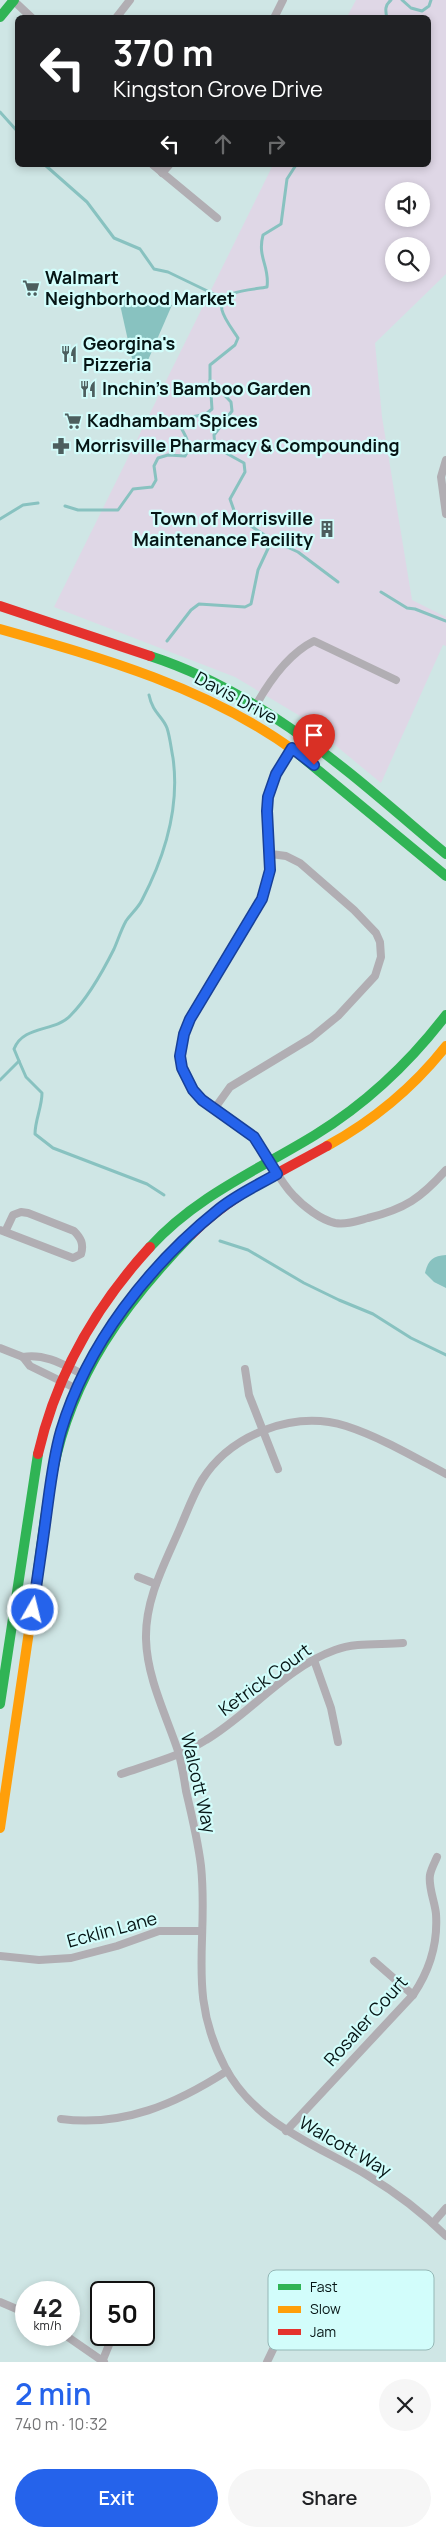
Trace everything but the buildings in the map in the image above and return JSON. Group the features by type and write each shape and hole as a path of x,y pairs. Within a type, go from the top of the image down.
{"main road":[{"path":"0,17 14,0"},
{"name":"Davis Drive","path":"0,606 163,660 217,683 256,705 314,743 446,854"},
{"name":"Davis Drive","path":"0,629 166,680 230,710 292,748 418,855 446,876"},
{"path":"0,1704 34,1474 43,1436 67,1367 104,1303 141,1256 194,1206 269,1158 328,1126 369,1097 416,1053 446,1015"},
{"path":"0,1828 53,1471 61,1431 84,1375 120,1314 158,1268 220,1208 354,1131 408,1088 446,1046"}],"street":[{"path":"14,0 29,15"},
{"path":"122,15 130,0"},
{"path":"275,15 282,0"},
{"path":"155,167 217,218"},
{"path":"162,173 166,167"},
{"path":"446,460 441,477 446,514"},
{"path":"256,705 284,663 304,646 314,641 396,680"},
{"path":"292,748 276,774 268,797 267,811 271,854 270,870 262,899 190,1019 184,1034 180,1056 187,1080 202,1100 246,1130 269,1158 277,1174 293,1196 322,1218 337,1223 352,1222 400,1209 423,1194 446,1170"},
{"path":"215,1108 230,1087 311,1038 338,1016 375,976 381,958 380,942 365,920 300,863 286,856 271,854"},
{"path":"28,1213 74,1231 79,1236 82,1249 81,1254 72,1258 3,1231 13,1214 28,1213"},
{"path":"0,1348 23,1357 38,1356 84,1375"},
{"path":"23,1357 30,1366 78,1389"},
{"path":"245,1369 249,1395 278,1469"},
{"name":"Walcott Way","path":"446,1474 360,1432 334,1423 304,1421 262,1431 227,1452 202,1480 156,1584 147,1618 147,1650 152,1674 179,1754 201,1866 200,1978 203,2006 210,2033 227,2071 254,2105 286,2131 369,2176 433,2223 446,2236"},
{"path":"138,1577 156,1584"},
{"name":"Ketrick Court","path":"121,1774 179,1754 222,1729 314,1660 344,1647 403,1642"},
{"path":"314,1660 331,1708 338,1742"},
{"name":"Rosaler Court","path":"286,2131 413,1995 428,1970 436,1939 436,1912 430,1876 437,1857"},
{"name":"Ecklin Lane","path":"0,1956 39,1960 70,1958 116,1946 159,1931 201,1931"},
{"path":"374,1961 413,1995"},
{"path":"61,2119 85,2122 101,2121 142,2113 195,2092 227,2071"},
{"path":"433,2223 446,2208"},
{"path":"0,2302 15,2308"},
{"path":"80,2345 103,2361 109,2346"},
{"path":"267,2362 273,2350"}],"shaded area":[{"path":"356,0 446,0 446,274 375,343 382,417 412,600 446,617 446,646 443,645 381,783 300,716 235,677 54,607 272,167 431,167 431,15 348,15"}],"water":[{"path":"127,295 172,305 145,367 133,363 119,300"},
{"path":"446,1255 446,1288 434,1282 425,1273 432,1260 438,1256"}],"waterway":[{"path":"386,15 386,8 391,0"},
{"path":"402,0 411,8 422,11 429,6 431,0"},
{"path":"0,112 15,129"},
{"path":"47,167 87,202 114,238 140,249 154,269 168,272 224,299"},
{"path":"167,641 191,610 199,604 245,607 251,604 258,570 272,540 236,516 230,499 245,472 244,463 215,447 214,435 232,411 231,402 210,380 210,365 235,345 238,338 223,313 222,303 231,294 267,287 267,273 262,256 263,235 281,224 287,179 295,167"},
{"path":"65,506 78,510 118,510 133,489 152,487 156,480 154,466 158,458 168,455 185,456 187,452 186,436 179,424 182,419 206,414 212,409 210,380"},
{"path":"0,519 23,505 38,503"},
{"path":"272,540 298,552 338,582"},
{"path":"381,592 407,608 415,609 446,621"},
{"path":"0,1080 19,1061 14,1049 18,1041 32,1032 64,1021 83,1001 105,966 126,921 139,906 158,866 169,831 175,777 167,728 155,710 149,695"},
{"path":"19,1061 26,1077 42,1093 35,1134 53,1148 147,1184 164,1195"},
{"path":"220,1241 248,1250 304,1283 373,1314 411,1338 446,1355"}],"traffic: fast":[{"path":"0,17 14,0"},
{"path":"150,656 193,672 233,692 271,715 343,768 446,854"},
{"path":"296,752 446,876"},
{"path":"150,1247 168,1229 207,1198 334,1123 370,1095 387,1081 418,1049 446,1015"},
{"path":"37,1577 53,1471 73,1403 87,1372 123,1315 144,1287 191,1235"},
{"path":"0,1704 38,1454"}],"traffic: slow":[{"path":"0,629 77,651 154,677 228,710 296,752"},
{"path":"327,1146 361,1125 392,1102 420,1076 446,1046"},
{"path":"0,1828 37,1577"}],"traffic: jam":[{"path":"0,606 150,656"},
{"path":"191,1235 239,1196 327,1146"},
{"path":"38,1454 56,1397 80,1343 112,1293 150,1247"}],"place":[{"name":"Walmart Neighborhood Market","path":"31,288"},
{"name":"Georgina's Pizzeria","path":"69,354"},
{"name":"Inchin's Bamboo Garden","path":"88,389"},
{"name":"Kadhambam Spices","path":"73,421"},
{"name":"Morrisville Pharmacy & Compounding","path":"61,446"},
{"name":"Town of Morrisville Maintenance Facility","path":"327,529"}],"route":[{"path":"33,1610 53,1471 61,1431 84,1375 100,1346 130,1300 188,1238 220,1208 277,1174 269,1158 254,1137 236,1122 202,1100 193,1090 182,1068 180,1056 184,1034 190,1019 262,899 270,870 271,854 268,832 268,797 276,774 292,748 314,765"}]}
